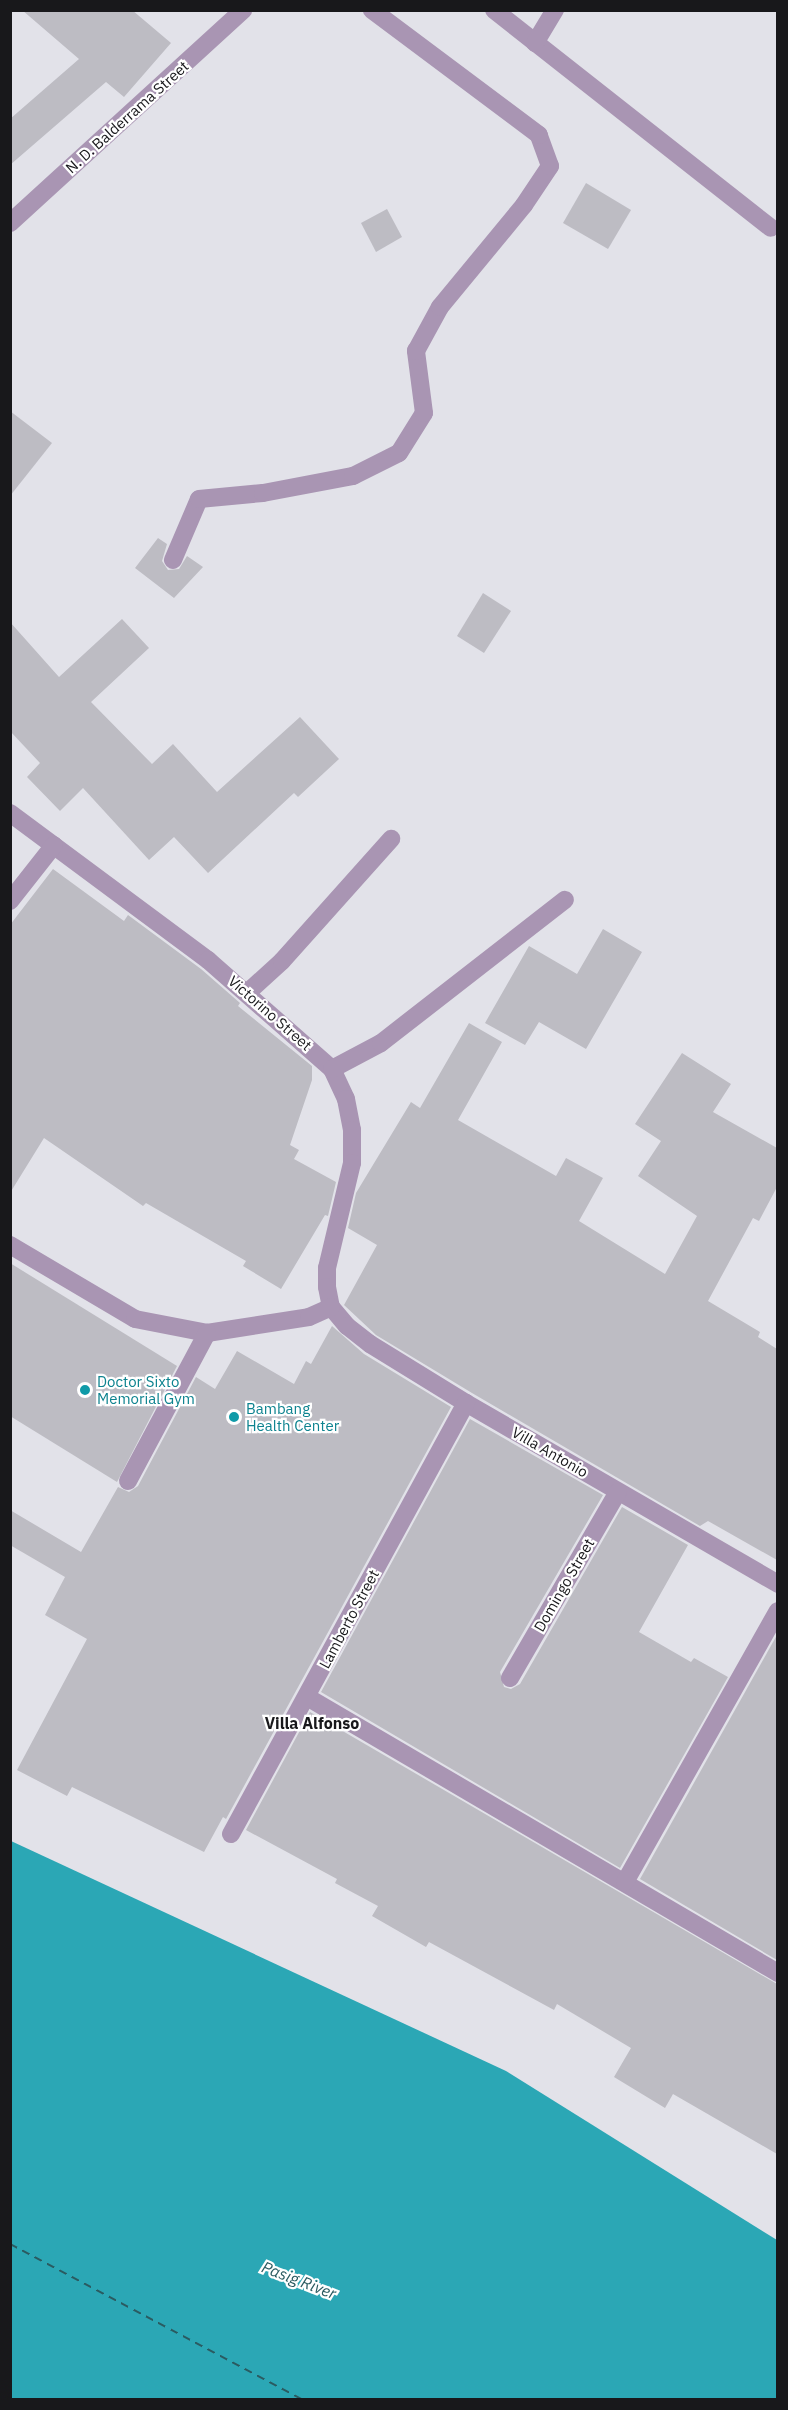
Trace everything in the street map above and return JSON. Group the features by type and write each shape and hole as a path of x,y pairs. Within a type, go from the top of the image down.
{"street":[{"name":"N. D. Balderrama Street","path":"10,223 243,10"},
{"path":"173,560 199,499 263,494 353,476 399,453 424,413 416,351 440,307 524,205 550,166 539,135 372,10"},
{"path":"494,10 771,228"},
{"path":"535,43 555,10"},
{"name":"Victorino Street","path":"10,813 247,993 332,1070 346,1100 352,1131 352,1163 327,1268 331,1307"},
{"path":"247,993 282,961 391,839"},
{"path":"10,902 54,845"},
{"path":"332,1070 381,1043 565,900"},
{"path":"10,1245 135,1319 207,1333 309,1317 331,1307"},
{"name":"Villa Antonio","path":"331,1307 370,1344 466,1403 777,1584"},
{"path":"128,1481 207,1333"},
{"name":"Lamberto Street","path":"231,1834 466,1403"},
{"name":"Domingo Street","path":"510,1678 618,1492"},
{"path":"625,1882 777,1611"},
{"path":"307,1697 777,1973"}],"water":[{"name":"Pasig River","path":"11,1841 506,2071 777,2240 777,2399 11,2399"}],"building":[{"path":"22,10 132,10 171,43 124,97 106,82 10,165 10,119 79,59"},
{"path":"586,183 631,210 608,249 563,223"},
{"path":"387,209 402,237 376,252 361,223"},
{"path":"10,411 52,443 10,496"},
{"path":"158,538 167,544 162,561 168,570 179,569 187,556 203,567 174,598 135,568"},
{"path":"483,593 511,611 484,653 457,636"},
{"path":"122,619 149,648 91,702 152,764 173,744 217,792 300,717 339,759 298,797 294,793 208,873 174,837 149,860 83,788 60,811 27,777 40,763 10,731 10,622 59,677"},
{"path":"53,869 124,921 128,915 201,969 240,1003 238,1006 312,1066 312,1080 290,1145 299,1150 294,1159 336,1182 328,1216 325,1215 281,1289 243,1266 246,1261 146,1203 143,1206 44,1138 10,1193 10,925"},
{"path":"603,929 642,952 586,1049 539,1022 525,1045 485,1023 529,946 577,974"},
{"path":"469,1023 502,1042 458,1120 556,1176 566,1158 603,1178 579,1221 665,1274 697,1216 638,1176 661,1141 635,1124 682,1053 731,1084 713,1112 777,1148 777,1187 759,1221 753,1218 708,1301 760,1332 758,1337 777,1349 777,1560 708,1521 700,1526 472,1393 376,1335 344,1305 377,1245 348,1228 356,1193 411,1102 420,1108"},
{"name":"Doctor Sixto Memorial Gym","path":"10,1263 177,1366 117,1482 10,1416"},
{"path":"332,1326 364,1354 451,1407 226,1819 223,1817 204,1852 72,1787 67,1796 17,1770 87,1639 45,1615 65,1577 10,1545 10,1510 81,1552 118,1487 129,1492 138,1486 196,1377 215,1389 237,1351 294,1384 306,1361 311,1364"},
{"path":"470,1419 603,1495 500,1672 504,1687 511,1689 520,1684 622,1507 688,1545 639,1632 691,1662 694,1658 728,1677 620,1868 321,1692"},
{"path":"777,1635 777,1960 640,1879"},
{"path":"310,1712 777,1984 777,2154 673,2094 665,2108 614,2077 631,2048 557,2004 554,2010 429,1942 426,1947 372,1916 378,1906 335,1883 337,1879 246,1830"}],"ferry route":[{"path":"10,2244 303,2400"}],"place":[{"name":"Doctor Sixto Memorial Gym","path":"85,1390"},
{"name":"Bambang Health Center","path":"234,1417"}],"district":[{"name":"Villa Alfonso","path":"312,1723"}]}
